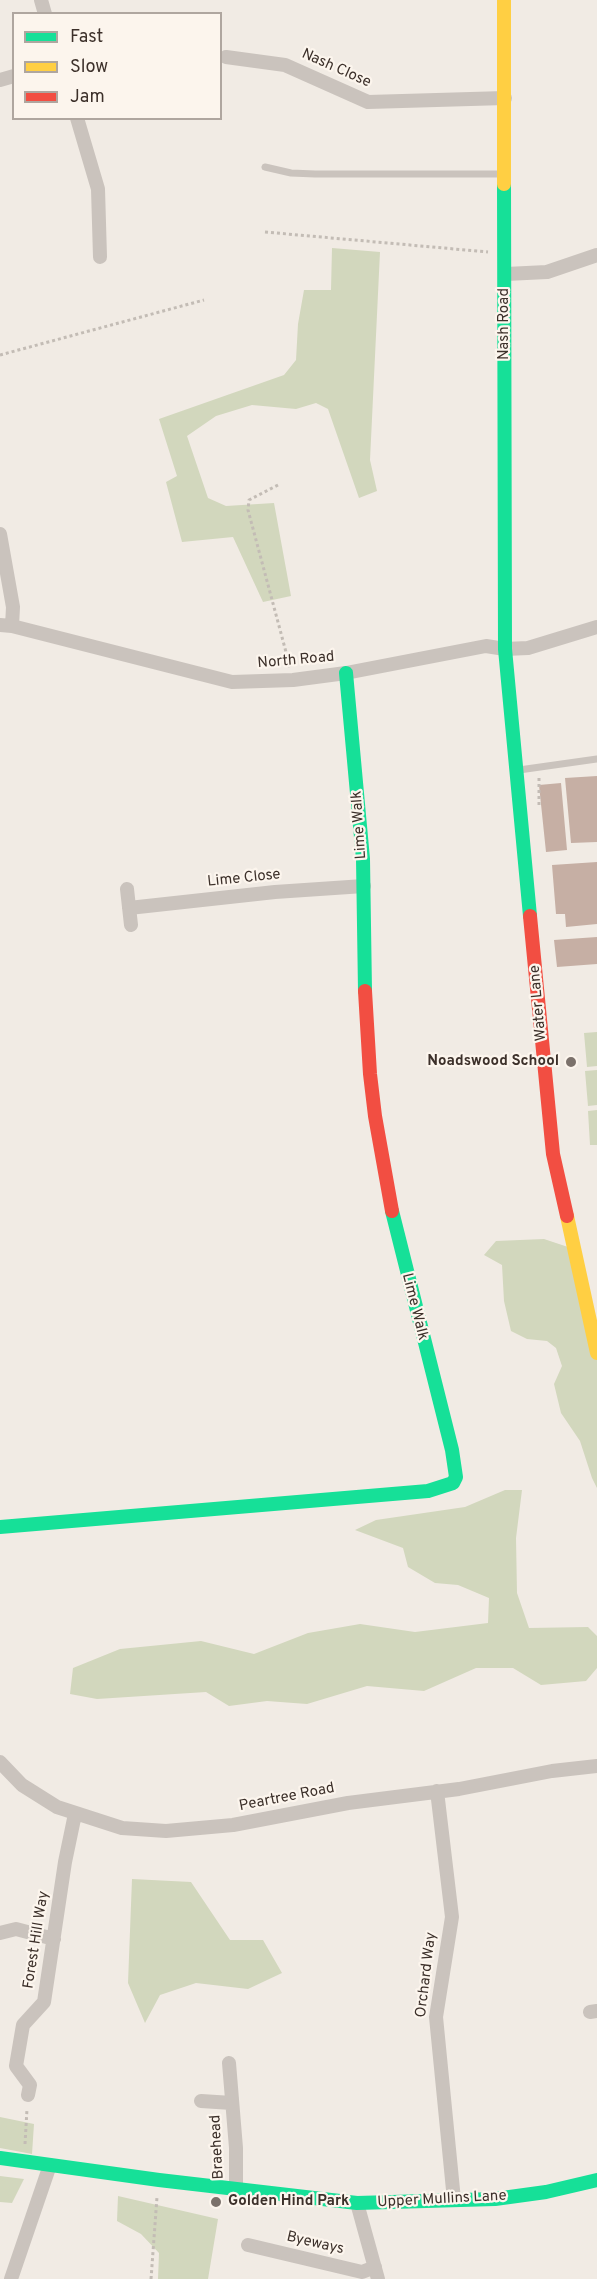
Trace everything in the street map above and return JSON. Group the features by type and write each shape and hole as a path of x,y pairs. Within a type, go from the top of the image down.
{"street":[{"name":"Nash Road","path":"504,0 505,648"},
{"name":"Nash Close","path":"226,57 285,65 368,102 505,98"},
{"path":"78,120 98,189 100,257"},
{"path":"506,274 547,272 597,255"},
{"path":"0,534 13,607 6,625"},
{"name":"North Road","path":"6,625 232,682 293,680 346,673 486,646 528,648 597,627"},
{"name":"Water Lane","path":"505,648 553,1154 597,1353"},
{"name":"Lime Walk","path":"0,1527 428,1491 453,1483 456,1477 452,1450 419,1327 385,1179 370,1074 364,964 364,886 346,673"},
{"name":"Lime Close","path":"129,908 275,892 364,886"},
{"path":"127,889 131,925"},
{"name":"Peartree Road","path":"0,1762 15,1779 39,1797 75,1814 122,1828 188,1831 233,1825 348,1803 597,1766"},
{"name":"Orchard Way","path":"437,1791 452,1917 436,2017 454,2200"},
{"name":"Forest Hill Way","path":"28,2095 30,2085 16,2066 23,2025 44,2002 64,1862 75,1814"},
{"path":"0,1933 16,1929 54,1939"},
{"name":"Braehead","path":"229,2063 236,2189"},
{"name":"Braehead","path":"201,2101 232,2103"},
{"name":"Upper Mullins Lane","path":"0,2158 159,2180 357,2203 495,2199 546,2192 597,2180"},
{"path":"10,2279 50,2165"},
{"path":"357,2203 377,2273"},
{"name":"Byeways","path":"248,2245 362,2272 377,2273"}],"lane":[{"path":"265,167 299,174 505,174"},
{"path":"517,770 597,759"}],"path":[{"path":"265,232 504,253"},
{"path":"0,355 204,300"},
{"path":"278,486 249,500 248,510 293,680"},
{"path":"24,2162 28,2095"},
{"path":"151,2279 159,2180"}],"green space":[{"path":"332,248 380,252 370,460 377,491 359,498 328,409 316,403 296,409 252,405 216,416 187,436 208,498 226,506 274,503 291,596 263,602 233,537 182,542 166,482 177,476 159,419 284,375 296,360 298,324 304,290 331,290"},
{"path":"597,1032 597,1066 587,1067 584,1033"},
{"path":"597,1070 597,1105 588,1106 585,1071"},
{"path":"597,1110 597,1145 590,1145 588,1111"},
{"path":"544,1239 577,1250 597,1337 597,1488 580,1441 561,1413 554,1384 562,1366 556,1348 547,1341 527,1339 511,1331 504,1301 502,1265 484,1255 496,1241"},
{"path":"505,1490 522,1490 516,1538 517,1593 529,1628 588,1627 597,1636 597,1668 586,1681 541,1685 513,1668 476,1668 424,1691 367,1686 307,1704 267,1701 229,1706 206,1692 97,1699 70,1694 73,1668 120,1649 201,1641 254,1654 308,1633 360,1624 415,1632 488,1623 489,1598 458,1585 435,1583 408,1567 403,1548 355,1530 376,1520 465,1507"},
{"path":"132,1879 191,1882 230,1940 263,1940 282,1973 248,1989 196,1983 160,1995 145,2023 128,1983"},
{"path":"0,2117 34,2124 32,2154 0,2148"},
{"path":"0,2176 24,2179 12,2203 0,2202"},
{"path":"118,2196 218,2219 208,2279 158,2279 159,2253 141,2234 117,2221"}],"building":[{"path":"597,776 597,842 571,843 565,778"},
{"path":"561,783 567,850 546,852 539,785"},
{"path":"597,862 597,924 566,927 565,914 556,914 552,865"},
{"path":"597,937 597,964 557,967 554,940"}],"traffic: fast":[{"path":"504,184 505,649 530,916"},
{"path":"346,673 363,859 365,991"},
{"path":"0,1527 428,1491 453,1483 456,1477 452,1450 392,1211"},
{"path":"0,2158 159,2180 357,2203 495,2199 546,2192 597,2180"}],"traffic: slow":[{"path":"504,0 504,184"},
{"path":"567,1216 597,1353"}],"traffic: jam":[{"path":"530,916 553,1154 567,1216"},
{"path":"365,991 375,1116 392,1211"}],"place":[{"name":"Noadswood School","path":"571,1062"},
{"name":"Golden Hind Park","path":"216,2202"}]}
